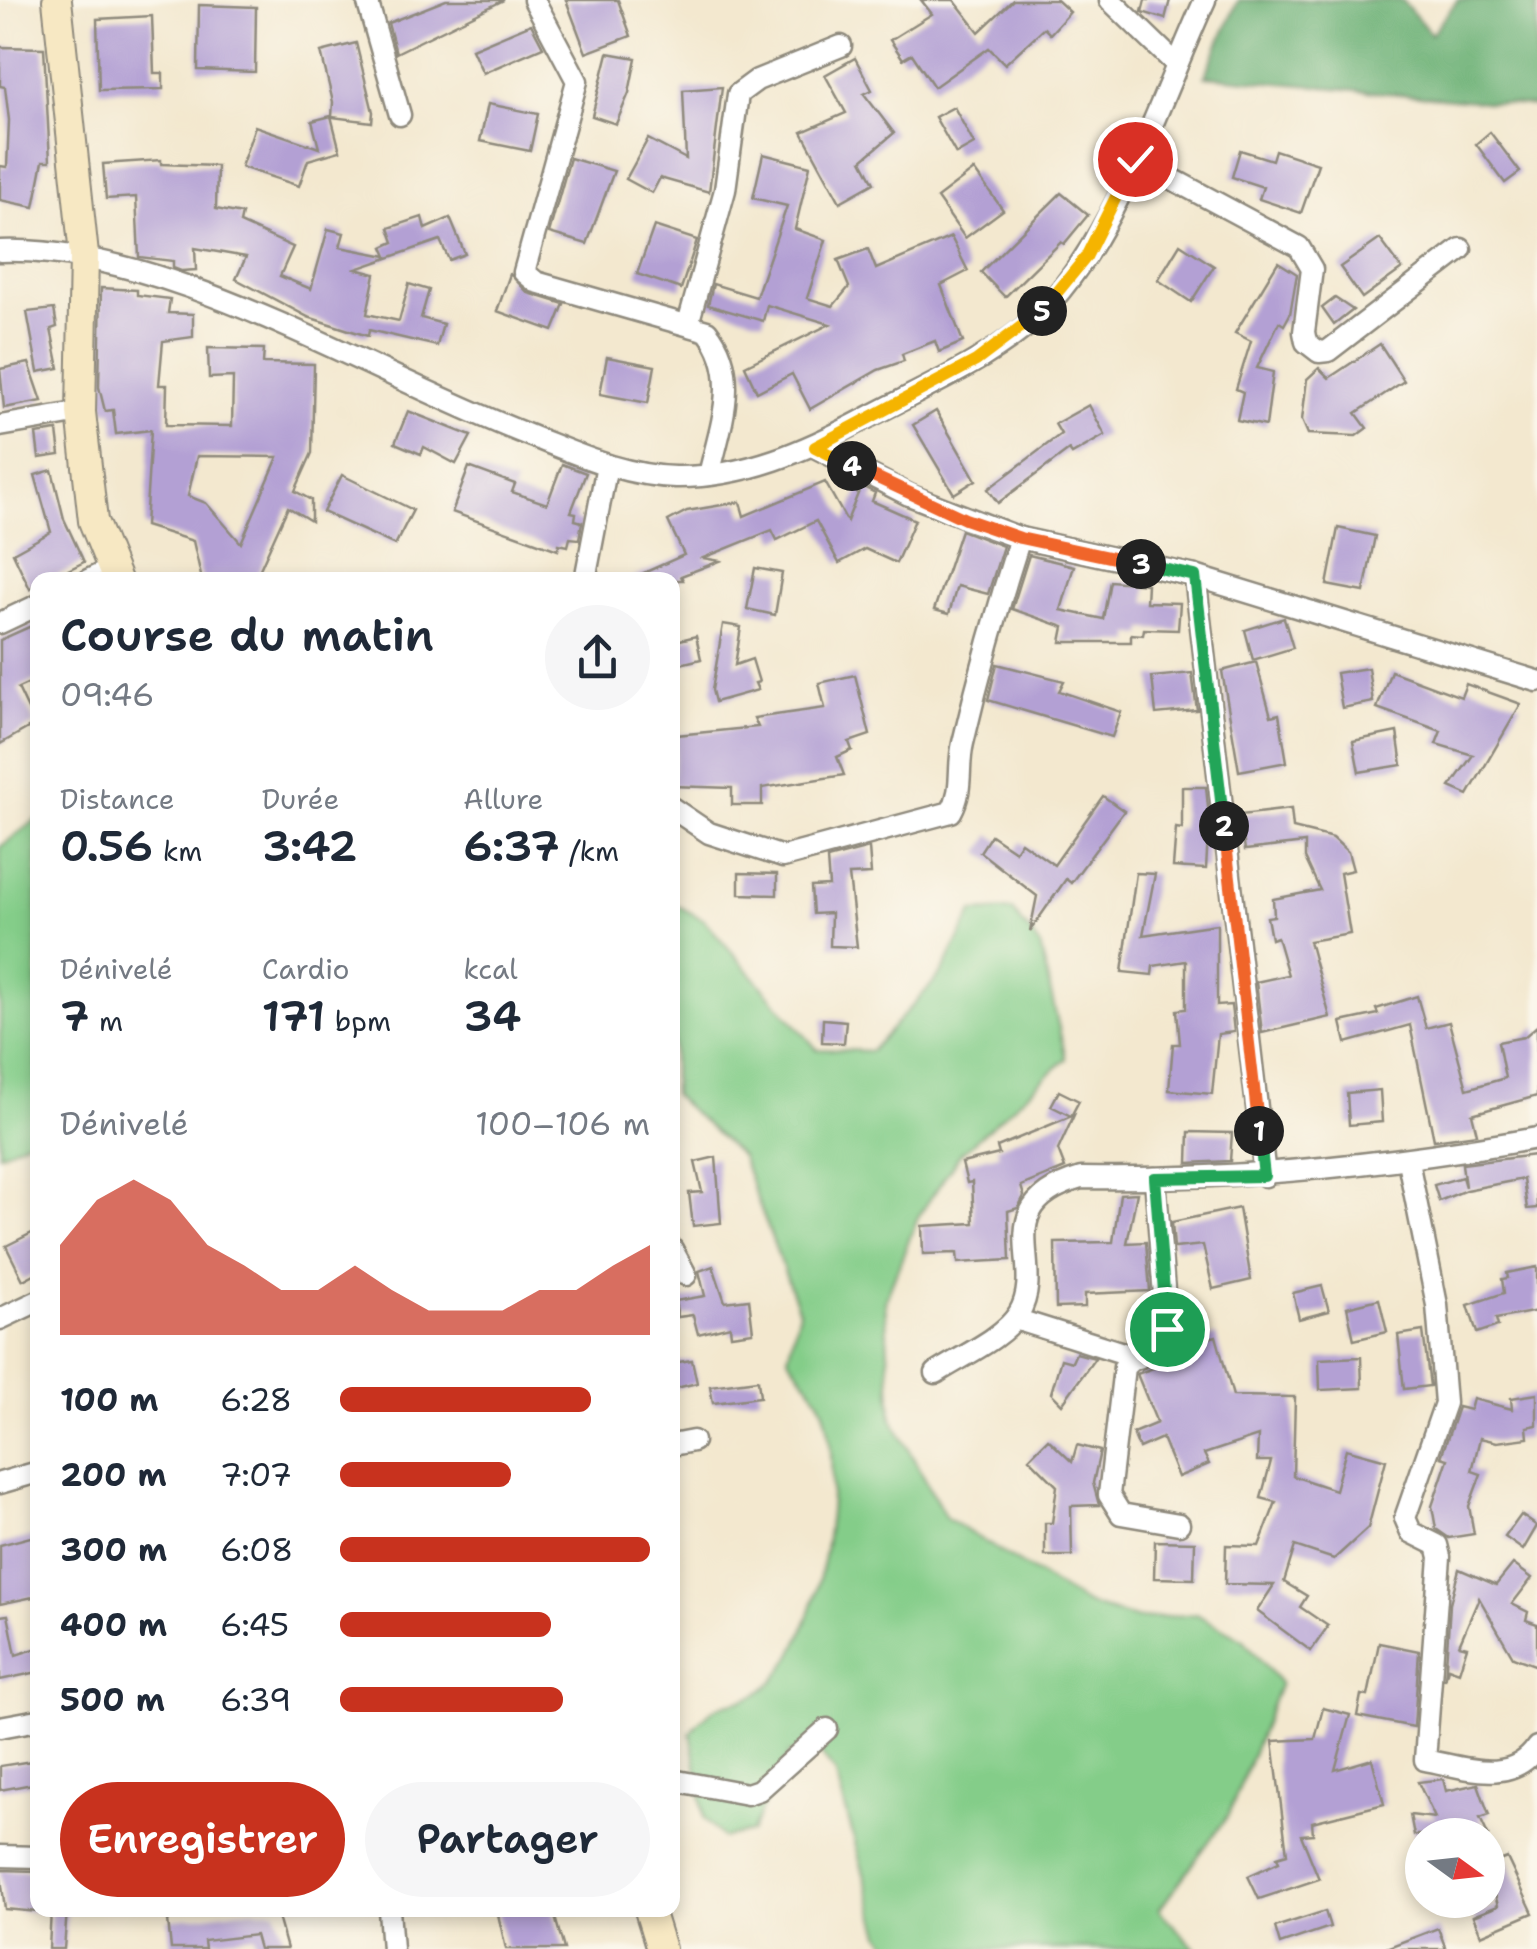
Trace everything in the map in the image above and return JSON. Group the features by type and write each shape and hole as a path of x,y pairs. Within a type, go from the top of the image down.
{"street":[{"path":"58,0 84,255 81,412 93,521 104,572"},
{"path":"366,0 400,115"},
{"path":"534,0 576,81 524,272 536,282 707,332 717,344 728,381 709,475"},
{"path":"1110,0 1176,64"},
{"path":"0,251 84,255 301,334 498,424 606,465 673,477 741,471 815,447 976,361 1024,328 1059,294 1086,257 1135,159 1205,0"},
{"path":"688,324 725,190 738,94 758,80 841,46"},
{"path":"1135,159 1299,247 1312,269 1304,332 1306,342 1319,352 1328,351 1461,249"},
{"path":"0,426 81,412"},
{"path":"815,447 910,495 1020,538 1195,576 1537,681"},
{"path":"586,572 606,465"},
{"path":"680,813 709,833 782,858 952,812 959,798 961,751 986,645 1020,538"},
{"path":"1195,576 1264,1176"},
{"path":"0,623 30,608"},
{"path":"936,1373 1015,1318 1026,1293 1023,1242 1027,1220 1042,1198 1058,1185 1081,1178 1264,1176 1408,1160 1537,1138"},
{"path":"1408,1160 1437,1305 1444,1370 1444,1402 1436,1438 1404,1518 1411,1532 1436,1546 1440,1557 1425,1760 1493,1772 1516,1768 1537,1747"},
{"path":"1155,1178 1167,1329 1140,1358 1124,1368 1121,1377 1111,1504 1122,1514 1178,1524"},
{"path":"680,1264 686,1275"},
{"path":"0,1319 30,1305"},
{"path":"1015,1318 1140,1358"},
{"path":"0,1483 30,1474"},
{"path":"0,1727 30,1721"},
{"path":"680,1781 747,1794 758,1790 827,1730"},
{"path":"0,1856 30,1857"},
{"path":"390,1917 392,1949"},
{"path":"652,1917 661,1949"}],"green space":[{"path":"1238,0 1402,0 1431,34 1458,0 1537,0 1537,107 1205,76"},
{"path":"30,824 30,1139 0,1154 0,847"},
{"path":"680,907 704,920 817,1049 871,1051 942,973 973,912 1012,910 1040,945 1066,1059 960,1154 918,1217 885,1301 892,1419 946,1518 1088,1605 1139,1619 1196,1614 1244,1640 1280,1683 1229,1814 1159,1910 1196,1949 893,1949 881,1934 835,1772 816,1748 789,1753 751,1832 723,1838 704,1818 691,1733 710,1711 747,1699 767,1687 786,1664 815,1595 830,1513 832,1473 823,1408 788,1357 799,1311 741,1156 680,1101"}],"building":[{"path":"446,0 504,0 396,53 388,23"},
{"path":"566,0 618,0 631,36 586,53"},
{"path":"921,0 954,0 979,32 1013,0 1057,0 1070,12 1050,34 1044,28 1005,64 989,48 934,87 912,54 903,59 890,40 932,14"},
{"path":"1145,0 1170,0 1165,19 1142,12"},
{"path":"199,5 256,7 255,72 198,70"},
{"path":"152,16 154,73 163,73 163,89 99,90 97,19"},
{"path":"531,24 543,47 483,73 472,49"},
{"path":"356,43 372,122 332,117 333,102 321,52"},
{"path":"0,47 44,48 50,161 43,161 34,207 0,200 0,166 7,167 9,120 5,87 0,86"},
{"path":"608,53 636,58 629,93 616,124 592,116"},
{"path":"855,58 872,90 864,94 894,133 862,160 874,183 840,202 802,132 846,113 825,75"},
{"path":"722,87 709,192 660,178 652,193 626,179 648,139 686,159 683,90"},
{"path":"488,104 538,114 530,151 480,141"},
{"path":"954,107 974,144 956,154 935,117"},
{"path":"331,116 340,151 308,160 299,186 241,167 255,126 319,148 312,121"},
{"path":"1490,132 1520,172 1505,183 1476,144"},
{"path":"1240,150 1272,160 1275,150 1318,164 1301,213 1259,199 1263,187 1232,177"},
{"path":"763,154 810,166 795,229 826,240 807,298 833,306 849,287 838,260 868,249 876,269 951,237 968,271 941,285 963,342 939,352 935,341 902,354 904,361 878,370 810,409 792,374 757,392 745,366 830,324 767,305 763,321 708,305 713,284 756,297 787,206 753,198"},
{"path":"570,158 614,171 587,244 549,233"},
{"path":"161,160 161,164 217,166 216,209 242,214 240,223 293,247 280,276 311,289 328,229 344,233 340,247 387,256 383,247 394,242 389,228 422,217 425,229 450,218 465,254 449,260 440,240 356,269 375,274 367,314 399,321 409,284 429,290 421,318 443,324 437,346 369,330 368,336 308,317 236,279 246,257 195,248 196,270 181,271 173,268 173,261 139,257 136,197 106,199 103,164"},
{"path":"974,170 1003,210 965,238 937,198"},
{"path":"1061,193 1088,215 1064,244 1061,242 1005,297 981,272"},
{"path":"654,226 697,240 681,289 637,274"},
{"path":"1380,239 1402,269 1362,298 1340,267"},
{"path":"1180,244 1214,266 1191,302 1158,280"},
{"path":"1278,262 1297,274 1290,314 1284,325 1279,322 1257,368 1273,372 1266,426 1237,420 1243,392 1236,389 1251,341 1235,333"},
{"path":"510,274 528,293 564,304 553,331 497,311"},
{"path":"101,288 137,290 137,295 170,299 168,313 193,314 193,337 163,341 159,385 167,385 166,425 232,426 233,377 209,378 208,348 264,349 263,363 314,364 312,453 295,491 311,500 311,521 288,507 259,572 200,572 193,541 145,526 151,430 116,434 113,410 105,411 99,387","holes":["197,456 278,457 241,543 206,503 188,496"]},
{"path":"1335,298 1353,310 1334,325 1322,308"},
{"path":"54,309 57,327 51,329 59,368 38,372 27,312"},
{"path":"1380,344 1404,381 1356,413 1367,428 1356,436 1308,434 1302,420 1307,379 1319,368 1329,378"},
{"path":"607,357 655,366 648,403 600,394"},
{"path":"29,363 42,401 4,408 0,369"},
{"path":"1089,405 1105,435 1072,454 1069,450 998,503 988,489 1061,434 1055,424"},
{"path":"408,411 471,436 456,464 424,447 421,454 395,443"},
{"path":"936,411 976,480 954,494 913,425"},
{"path":"57,431 60,455 39,458 36,434"},
{"path":"562,464 586,473 571,512 576,513 575,520 582,522 579,539 570,538 568,546 559,544 558,550 452,512 469,467 515,484 512,492 547,504"},
{"path":"52,470 64,519 84,562 64,572 30,572 30,589 13,553 51,532 35,475"},
{"path":"342,475 413,510 395,545 323,512"},
{"path":"825,482 847,521 861,486 875,493 872,501 915,520 896,563 865,549 839,563 816,521 777,540 772,530 703,558 720,561 681,576 683,580 680,580 680,572 646,572 684,555 668,521 687,511 740,502 744,516"},
{"path":"1338,528 1375,536 1364,592 1327,585"},
{"path":"961,530 1003,546 988,594 957,586 949,614 934,610"},
{"path":"1029,555 1074,566 1061,610 1103,619 1110,581 1147,584 1146,602 1180,603 1178,630 1144,629 1143,635 1131,634 1131,642 1061,642 1064,627 1012,609"},
{"path":"755,568 782,573 775,615 747,609"},
{"path":"1284,618 1293,648 1253,660 1245,630"},
{"path":"723,624 741,627 735,665 752,659 759,682 755,683 758,690 715,702 712,690"},
{"path":"30,627 30,683 18,688 30,713 30,727 0,744 0,640"},
{"path":"696,636 701,659 680,664 680,640"},
{"path":"1256,662 1271,716 1279,714 1287,762 1239,771 1222,671"},
{"path":"997,664 1064,681 1059,691 1121,712 1112,737 988,700"},
{"path":"1368,668 1373,702 1342,708 1336,673"},
{"path":"1391,671 1461,697 1466,684 1521,704 1468,795 1450,787 1473,755 1436,744 1441,731 1377,708"},
{"path":"1192,673 1197,710 1156,714 1152,677"},
{"path":"855,675 870,735 849,742 852,750 837,757 844,775 762,788 762,805 732,805 732,788 680,786 680,735 758,727 754,718 825,708 819,683"},
{"path":"1397,732 1402,765 1359,772 1353,741"},
{"path":"1182,787 1206,787 1206,869 1173,867 1176,828 1182,829"},
{"path":"1103,796 1124,811 1071,883 1066,879 1030,931 1037,896 980,852 991,835 1015,851 1021,842 1054,865"},
{"path":"1291,809 1293,828 1333,838 1348,852 1353,870 1340,873 1350,934 1309,941 1330,1017 1262,1033 1256,982 1288,975 1277,937 1271,939 1267,917 1274,916 1273,899 1320,890 1305,858 1305,843 1245,850 1240,815"},
{"path":"869,848 871,874 849,875 857,947 830,946 831,913 813,914 811,887 829,886 827,859"},
{"path":"739,873 777,874 777,895 739,894"},
{"path":"1136,873 1155,874 1143,935 1217,924 1217,1006 1231,1005 1234,1032 1218,1034 1212,1094 1169,1090 1173,1044 1180,1044 1177,1010 1186,1009 1186,961 1153,966 1152,975 1122,972"},
{"path":"1417,996 1426,1028 1449,1022 1467,1089 1505,1078 1498,1042 1524,1037 1537,1026 1537,1096 1472,1114 1477,1134 1434,1140 1410,1025 1346,1043 1341,1022 1378,1014 1376,1009"},
{"path":"823,1019 846,1021 844,1043 822,1042"},
{"path":"1380,1090 1382,1122 1349,1125 1347,1093"},
{"path":"1059,1091 1079,1101 1071,1116 1051,1106"},
{"path":"1074,1115 1058,1150 1065,1168 1021,1186 1024,1196 1018,1208 1008,1211 1010,1260 958,1263 957,1253 923,1254 922,1226 974,1223 972,1182 967,1183 962,1163 999,1154 997,1147"},
{"path":"1189,1132 1232,1133 1230,1161 1188,1163"},
{"path":"1535,1155 1537,1208 1527,1209 1523,1179 1466,1190 1439,1201 1434,1185 1462,1177 1465,1187 1462,1164"},
{"path":"716,1157 721,1223 693,1226 689,1193 702,1192 695,1162"},
{"path":"1137,1193 1127,1243 1146,1242 1150,1291 1085,1294 1085,1307 1056,1308 1055,1243 1113,1242 1120,1194"},
{"path":"1239,1208 1251,1280 1213,1289 1203,1245 1174,1248 1172,1222"},
{"path":"30,1234 30,1276 23,1280 6,1246"},
{"path":"713,1266 725,1302 749,1299 753,1332 731,1335 730,1326 698,1334 693,1315 680,1317 680,1300 705,1296 699,1271"},
{"path":"1537,1267 1537,1311 1496,1319 1498,1326 1477,1333 1468,1305 1504,1293 1502,1279 1508,1278 1507,1273"},
{"path":"1322,1286 1329,1311 1299,1319 1293,1293"},
{"path":"1379,1299 1387,1332 1354,1340 1347,1307"},
{"path":"1423,1331 1430,1386 1404,1389 1398,1335"},
{"path":"1216,1336 1233,1396 1295,1397 1293,1476 1335,1490 1346,1449 1386,1460 1368,1528 1334,1559 1295,1546 1284,1582 1307,1596 1300,1607 1328,1626 1311,1651 1257,1611 1274,1585 1225,1584 1226,1545 1259,1546 1276,1502 1261,1498 1271,1461 1257,1461 1258,1436 1204,1454 1209,1464 1178,1477 1162,1438 1139,1448 1133,1433 1157,1423 1137,1374 1185,1356 1182,1346"},
{"path":"1076,1353 1095,1358 1062,1404 1051,1393 1061,1359 1072,1362"},
{"path":"1361,1357 1362,1388 1320,1390 1319,1359"},
{"path":"692,1360 697,1383 680,1387 680,1362"},
{"path":"758,1380 760,1397 713,1403 710,1386"},
{"path":"1537,1394 1537,1425 1527,1427 1528,1438 1497,1442 1480,1438 1472,1471 1481,1474 1469,1506 1474,1534 1449,1538 1436,1529 1432,1506 1448,1459 1441,1457 1458,1407 1470,1410 1473,1399 1512,1409 1511,1398"},
{"path":"1048,1439 1072,1462 1077,1445 1100,1451 1093,1483 1099,1505 1071,1506 1072,1556 1045,1556 1045,1523 1052,1523 1057,1486 1029,1458"},
{"path":"1521,1515 1537,1526 1523,1550 1505,1537"},
{"path":"30,1537 30,1598 0,1604 0,1545"},
{"path":"1155,1541 1195,1542 1194,1579 1154,1578"},
{"path":"1513,1564 1532,1578 1512,1604 1528,1612 1526,1620 1537,1624 1537,1666 1513,1657 1479,1598 1459,1645 1467,1647 1459,1672 1448,1668 1445,1680 1450,1604 1459,1569 1496,1585"},
{"path":"8,1615 16,1655 30,1651 30,1674 0,1680 0,1616"},
{"path":"1379,1643 1419,1651 1414,1727 1357,1716 1361,1695 1368,1696"},
{"path":"1323,1708 1350,1715 1335,1770 1372,1759 1384,1804 1312,1822 1313,1834 1301,1835 1319,1879 1259,1899 1248,1876 1279,1862 1277,1857 1287,1854 1273,1741 1315,1739"},
{"path":"30,1761 30,1784 0,1790 0,1766"},
{"path":"1443,1779 1446,1791 1478,1784 1489,1815 1435,1818 1418,1782"},
{"path":"1505,1859 1533,1913 1481,1935 1474,1918 1505,1918"},
{"path":"0,1870 30,1871 30,1911 5,1909"},
{"path":"1325,1911 1330,1927 1280,1944 1275,1927"},
{"path":"51,1917 66,1917 64,1949 49,1949"},
{"path":"278,1917 287,1949 259,1949 255,1935 204,1941 205,1949 171,1949 168,1920"},
{"path":"499,1917 555,1917 564,1949 506,1949"},
{"path":"1438,1928 1446,1949 1386,1948"}],"route":[{"path":"1135,159 1086,257 1059,294 1024,328 976,361 815,447 910,495 1020,538 1195,576 1264,1176 1155,1178 1167,1329"}]}
